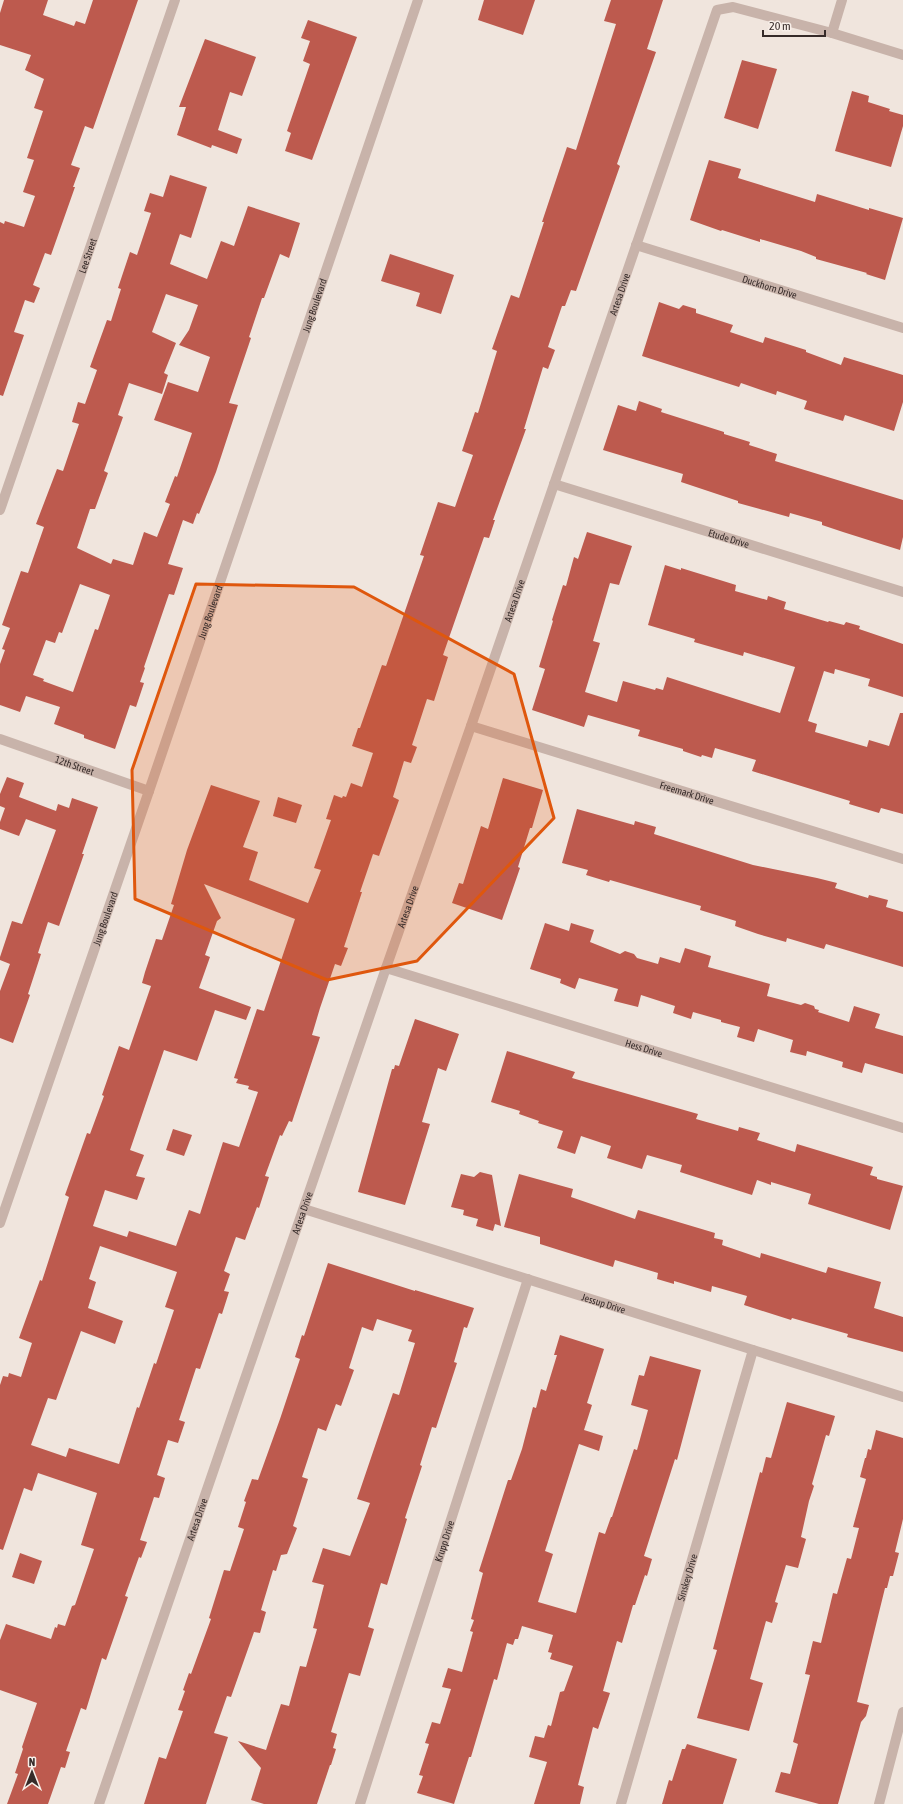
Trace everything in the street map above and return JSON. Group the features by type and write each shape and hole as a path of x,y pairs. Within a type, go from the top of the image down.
{"street":[{"name":"Lee Street","path":"0,510 175,0"},
{"name":"Jung Boulevard","path":"0,1224 418,0"},
{"path":"842,0 832,32 903,55"},
{"name":"Artesa Drive","path":"99,1804 717,10 733,7 832,32"},
{"name":"Duckhorn Drive","path":"636,245 903,328"},
{"name":"Etude Drive","path":"554,484 903,592"},
{"name":"Freemark Drive","path":"471,726 903,859"},
{"name":"12th Street","path":"0,740 149,791"},
{"name":"Hess Drive","path":"386,968 903,1128"},
{"name":"Jessup Drive","path":"304,1209 903,1397"},
{"name":"Krupp Drive","path":"360,1804 528,1279"},
{"name":"Sinskey Drive","path":"621,1804 753,1350"},
{"path":"879,1804 903,1712"}],"highlighted area":[{"path":"196,584 354,587 514,674 554,818 417,961 327,980 135,899 132,770"}],"building":[{"path":"4,0 48,0 43,15 74,26 76,21 85,24 93,0 138,0 93,129 85,126 71,165 80,168 73,187 75,187 51,255 45,253 33,285 40,288 34,303 25,300 14,332 24,335 3,396 0,395 0,222 4,224 5,221 24,227 35,196 23,192 34,160 27,158 43,111 34,108 44,79 25,70 31,55 0,45 0,13"},
{"path":"484,0 535,0 523,35 478,20"},
{"path":"611,0 663,0 647,49 656,52 617,164 620,166 576,291 571,290 565,306 562,306 548,347 555,350 548,369 543,367 524,429 526,429 493,520 495,520 489,538 484,537 443,655 448,657 434,701 427,699 412,745 417,747 411,763 404,761 393,797 399,800 379,856 373,854 344,947 348,948 341,966 335,964 320,1008 312,1035 320,1037 292,1122 289,1121 282,1136 280,1135 265,1176 269,1177 259,1208 257,1207 245,1240 236,1237 224,1271 230,1274 224,1291 229,1292 222,1314 219,1313 200,1369 196,1368 179,1420 185,1422 178,1443 168,1440 157,1475 165,1478 159,1498 154,1497 140,1540 147,1542 141,1558 139,1557 125,1596 128,1597 106,1660 102,1658 86,1710 81,1708 66,1751 70,1752 65,1768 61,1767 48,1804 7,1804 18,1774 15,1773 37,1703 0,1690 0,1640 6,1624 51,1639 55,1627 57,1628 58,1624 65,1626 72,1606 75,1605 94,1549 81,1545 97,1493 38,1473 32,1491 24,1488 3,1550 0,1549 0,1385 3,1376 8,1377 9,1373 21,1377 32,1343 19,1338 40,1280 42,1281 69,1197 65,1195 87,1133 90,1134 104,1096 102,1095 119,1046 129,1050 151,986 142,983 145,972 156,939 162,940 174,905 171,904 187,850 211,785 260,801 243,847 258,852 249,880 308,903 321,870 314,868 331,820 326,819 334,795 342,798 343,796 346,797 351,783 362,787 373,753 352,746 358,728 360,728 382,665 386,666 424,556 420,555 438,502 455,507 473,455 462,451 475,412 478,413 497,351 492,349 511,295 519,298 567,147 576,150 616,24 604,21","holes":["204,884 295,919 264,1011 257,1009 234,1078 238,1079 236,1083 249,1086 248,1089 258,1092 239,1147 223,1142 200,1214 189,1210 176,1246 129,1231 127,1237 93,1226 105,1190 137,1200 145,1178 136,1176 144,1155 130,1150 164,1050 197,1061 215,1010 246,1020 251,1007 199,988 210,957 205,955 217,921 221,918","100,1246 177,1272 165,1307 174,1310 156,1364 154,1363 139,1408 137,1407 119,1464 69,1448 66,1457 31,1445 48,1398 56,1400 81,1331 115,1344 123,1321 88,1308 96,1282 89,1279"]},
{"path":"308,20 357,37 312,160 285,151 291,133 287,131 310,64 303,61 310,41 301,38"},
{"path":"205,39 256,57 242,96 230,92 218,130 242,139 237,154 212,145 211,148 177,135 186,107 179,107"},
{"path":"742,60 777,69 758,129 724,118"},
{"path":"852,91 869,96 868,102 903,115 903,126 891,167 835,151"},
{"path":"709,160 741,169 738,178 815,202 817,194 869,210 869,208 903,218 885,280 866,274 867,273 816,259 816,257 801,251 760,239 760,242 690,220"},
{"path":"170,175 207,187 191,238 180,234 170,264 207,279 221,241 234,246 248,206 300,223 289,258 280,254 264,298 262,298 249,337 251,338 229,403 238,405 216,472 199,514 197,513 193,524 183,520 168,564 183,568 174,595 169,594 144,667 145,668 140,682 144,683 136,707 130,705 115,749 84,738 84,735 54,724 60,707 26,696 20,712 0,705 0,664 5,650 2,649 10,628 2,625 21,571 28,573 44,527 36,524 57,469 63,471 79,424 72,422 78,402 85,404 97,370 90,367 107,320 111,321 121,289 118,288 130,252 137,255 151,213 144,211 150,193 163,197","holes":["166,294 198,305 189,330 179,345 210,357 198,392 168,382 154,420 192,433 177,477 175,476 165,502 170,504 157,537 144,532 133,565 113,559 111,564 77,548 90,509 95,509 108,473 104,471 123,417 118,415 129,383 162,394 168,375 164,373 176,343 152,332","80,584 110,595 98,630 95,629 73,692 43,681 44,679 33,675 46,640 55,643 59,632 62,633"]},
{"path":"390,254 454,275 441,314 416,306 420,293 381,281"},
{"path":"659,302 679,309 683,305 696,309 696,313 733,325 730,332 763,343 765,337 806,350 806,352 841,365 844,357 903,375 903,402 894,431 845,415 843,421 804,409 807,401 777,391 776,395 741,383 739,387 642,356"},
{"path":"639,401 662,409 661,412 750,442 749,445 777,454 775,461 903,500 903,537 900,550 822,525 822,522 790,513 789,517 738,503 738,501 681,482 683,474 603,450 618,405 636,411"},
{"path":"587,532 632,546 619,585 610,583 593,641 600,643 585,692 617,702 623,681 655,690 656,688 663,690 667,677 780,713 795,667 744,652 743,656 694,642 695,639 648,625 665,565 681,570 681,568 736,585 735,591 767,600 768,596 786,602 784,609 828,622 844,625 846,622 860,626 859,629 903,644 903,697 868,686 870,679 835,669 834,674 824,671 808,721 817,724 815,732 867,747 869,740 889,746 900,713 903,713 903,814 881,808 879,813 849,804 850,801 752,771 756,760 715,748 712,758 702,755 701,757 683,751 683,749 638,736 640,730 588,715 584,727 532,710 545,669 539,667 553,621 552,620 563,585 566,586 574,557 578,559"},
{"path":"7,777 24,783 19,797 56,811 58,804 69,808 72,798 98,807 82,854 84,854 59,926 48,922 38,953 41,954 28,994 30,995 13,1043 0,1038 0,991 10,964 0,960 0,957 12,921 22,924 56,830 26,819 19,836 0,829 0,822 5,808 0,806 0,794"},
{"path":"503,778 543,790 532,828 530,828 518,867 520,868 502,920 452,903 459,883 463,884 481,826 488,829"},
{"path":"278,797 302,805 296,823 273,816"},
{"path":"577,809 634,825 635,821 656,827 654,834 673,840 753,865 837,883 835,888 868,898 869,895 888,900 886,907 903,912 903,967 826,944 824,949 787,938 786,942 758,934 735,926 736,921 700,910 701,906 610,880 609,882 586,875 588,870 562,863"},
{"path":"545,923 569,931 571,923 594,930 590,942 620,954 625,951 634,954 637,958 658,964 660,957 680,963 685,948 711,956 708,967 770,984 767,996 801,1005 805,1003 814,1006 815,1009 819,1010 818,1012 849,1022 854,1006 880,1014 875,1028 903,1036 903,1074 865,1063 862,1073 842,1067 843,1062 807,1051 806,1056 790,1052 793,1040 758,1029 754,1042 737,1037 740,1027 693,1012 691,1019 673,1013 675,1006 641,995 638,1007 614,1001 618,989 579,978 575,989 560,983 561,979 530,969"},
{"path":"415,1019 459,1034 446,1071 438,1068 422,1122 430,1124 405,1205 358,1192 392,1069 394,1069 395,1065 399,1066"},
{"path":"507,1051 575,1072 572,1078 698,1114 696,1119 738,1131 739,1127 760,1133 757,1140 795,1152 797,1144 873,1167 870,1175 877,1177 877,1179 903,1186 890,1230 808,1204 811,1194 771,1182 771,1185 757,1180 752,1195 680,1172 682,1165 647,1155 642,1169 607,1158 611,1146 581,1136 575,1154 557,1148 563,1131 538,1123 539,1121 519,1114 520,1111 491,1102"},
{"path":"173,1129 192,1135 184,1156 166,1150"},
{"path":"480,1172 492,1175 501,1226 495,1224 493,1231 476,1226 478,1219 463,1215 464,1210 451,1207 461,1174 474,1177"},
{"path":"519,1174 573,1189 571,1197 635,1219 638,1210 715,1233 714,1238 723,1240 722,1245 760,1258 761,1253 826,1273 828,1267 881,1282 874,1308 903,1317 903,1352 847,1337 848,1334 792,1318 791,1320 744,1305 747,1296 712,1286 711,1292 674,1281 674,1284 657,1279 658,1273 615,1260 613,1267 540,1244 540,1237 504,1227"},
{"path":"328,1263 474,1308 467,1328 464,1327 454,1362 457,1363 436,1428 432,1427 420,1465 422,1466 405,1518 407,1519 387,1585 381,1583 368,1627 374,1629 360,1676 349,1673 331,1732 337,1734 333,1748 336,1749 331,1765 317,1804 264,1804 251,1800 261,1768 238,1741 266,1750 281,1704 289,1706 300,1666 306,1667 317,1629 313,1628 324,1585 312,1582 323,1548 350,1556 370,1503 357,1499 393,1393 399,1395 415,1343 408,1341 412,1330 377,1319 373,1331 362,1327 349,1368 354,1370 341,1406 336,1404 326,1431 318,1428 302,1477 308,1479 293,1526 297,1528 287,1554 281,1555 276,1571 273,1570 261,1610 266,1612 260,1633 254,1632 231,1697 227,1696 214,1733 228,1737 206,1804 144,1804 159,1757 166,1759 183,1711 178,1710 185,1691 183,1690 189,1673 191,1674 211,1619 209,1618 224,1570 230,1571 244,1529 238,1527 246,1502 244,1501 252,1479 258,1480 280,1419 300,1359 295,1357 302,1335 304,1336"},
{"path":"560,1335 604,1349 587,1403 592,1405 584,1430 603,1436 599,1451 579,1444 545,1551 553,1554 538,1602 576,1613 599,1532 605,1534 612,1517 634,1449 637,1450 648,1410 631,1405 639,1375 644,1376 650,1356 701,1370 677,1460 675,1459 644,1556 652,1559 647,1576 645,1575 635,1605 633,1605 622,1643 617,1641 603,1691 610,1693 598,1729 593,1727 578,1785 584,1787 580,1804 534,1804 547,1762 529,1757 535,1736 544,1738 548,1725 551,1726 560,1692 564,1691 573,1666 550,1659 552,1653 548,1652 553,1635 522,1626 518,1639 515,1639 513,1645 507,1643 497,1680 494,1679 471,1757 469,1757 454,1804 417,1793 423,1776 419,1775 429,1744 425,1743 432,1722 440,1724 451,1689 442,1687 448,1668 462,1672 473,1632 470,1631 474,1620 471,1619 483,1573 479,1571 508,1480 511,1480 522,1449 533,1407 536,1408 541,1389 546,1391 557,1355 554,1355"},
{"path":"787,1402 835,1416 829,1436 826,1435 812,1484 814,1486 801,1537 806,1539 798,1568 786,1565 775,1602 778,1603 772,1623 766,1621 750,1679 763,1683 749,1731 697,1718 717,1650 713,1649 760,1472 762,1473 766,1457 771,1458"},
{"path":"876,1430 903,1438 903,1519 895,1552 899,1553 893,1576 890,1576 887,1588 885,1588 857,1702 869,1705 866,1716 861,1722 838,1804 819,1804 775,1792 781,1772 790,1774 798,1744 793,1742 810,1675 805,1674 813,1641 821,1643 833,1593 837,1594 847,1558 851,1559 859,1528 853,1527 866,1479 860,1477 868,1449 871,1450"},
{"path":"20,1553 42,1561 34,1584 12,1577"},
{"path":"687,1744 737,1759 723,1804 662,1804 669,1780 672,1781 682,1749 685,1749"}]}
